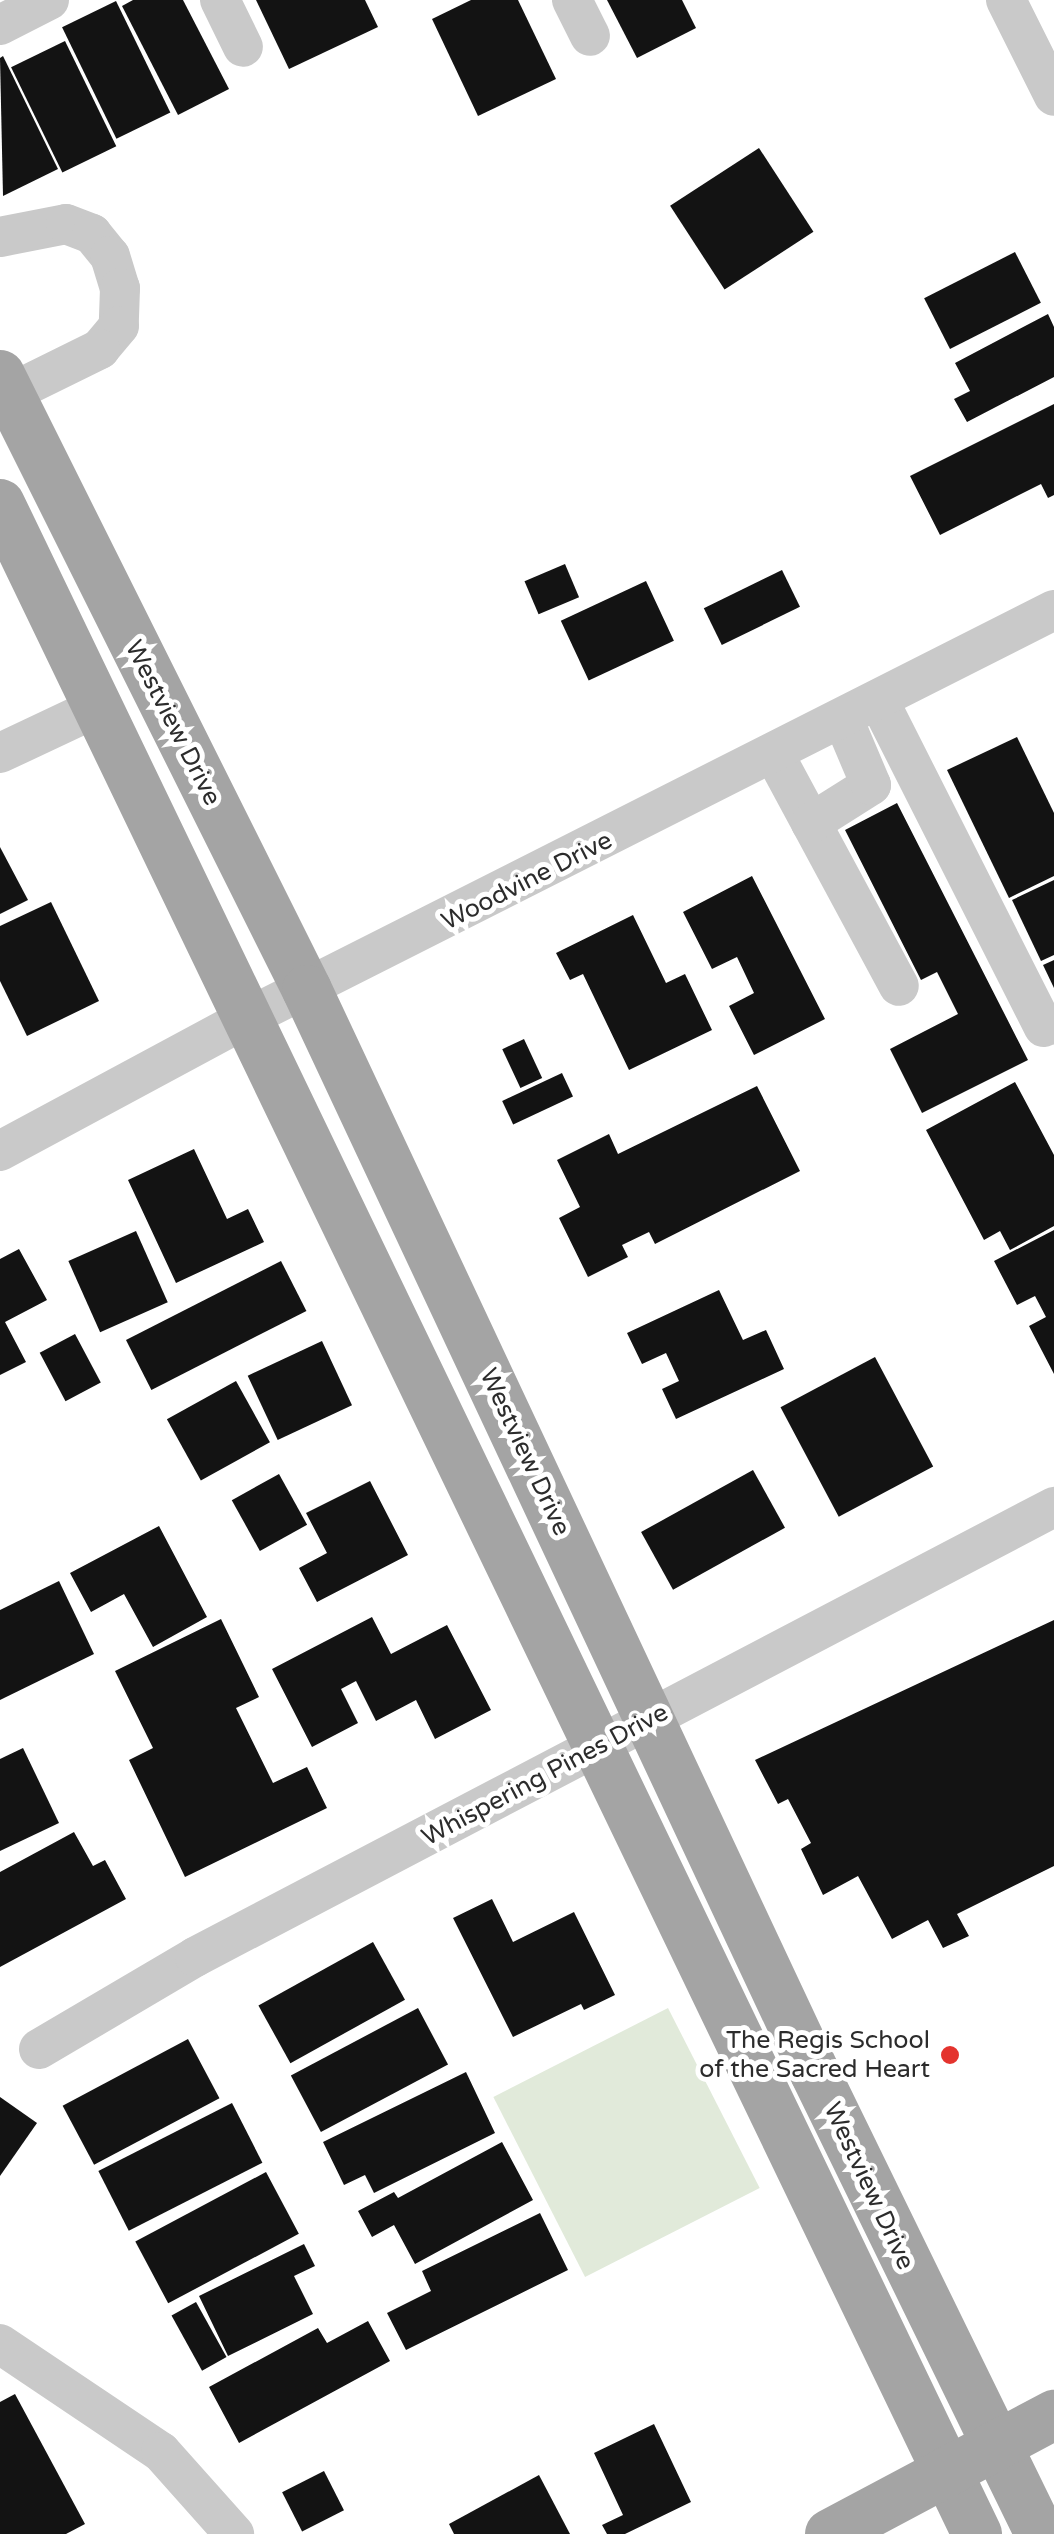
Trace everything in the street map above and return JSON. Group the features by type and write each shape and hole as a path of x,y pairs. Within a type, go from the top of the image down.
{"main road":[{"name":"Westview Drive","path":"6,398 307,990 995,2446 1039,2506"},
{"path":"0,504 13,560 100,706 251,1016 596,1749 947,2472 971,2532 1039,2506"},
{"path":"830,2534 1054,2415"}],"street":[{"path":"0,25 49,0"},
{"path":"220,0 244,46"},
{"path":"572,0 590,36"},
{"path":"1006,0 1054,96"},
{"path":"0,237 66,224 92,234 110,256 120,288 120,326 100,349 6,398"},
{"name":"Woodvine Drive","path":"0,1151 251,1016 844,722 1054,610"},
{"path":"880,703 1044,1027"},
{"path":"0,753 100,706"},
{"path":"810,823 870,786 844,722"},
{"path":"775,756 899,986"},
{"name":"Whispering Pines Drive","path":"39,2049 194,1957 1054,1507"},
{"path":"0,2344 161,2452 234,2534"}],"green space":[{"path":"668,2008 760,2188 585,2277 493,2097"}],"building":[{"path":"133,0 183,0 229,89 178,115 122,6"},
{"path":"256,0 365,0 378,27 289,69"},
{"path":"471,0 518,0 556,79 478,116 432,19"},
{"path":"607,0 682,0 696,28 637,58"},
{"path":"116,1 170,112 116,139 62,27"},
{"path":"65,41 116,146 62,172 11,67"},
{"path":"3,56 58,169 3,196 0,58"},
{"path":"759,148 813,232 725,290 670,206"},
{"path":"1015,252 1041,303 950,349 924,298"},
{"path":"1048,314 1054,327 1054,377 967,422 954,399 970,391 955,363"},
{"path":"1054,404 1054,495 1048,498 1041,484 940,535 910,476"},
{"path":"565,564 579,597 539,614 524,581"},
{"path":"782,570 800,607 722,645 704,608"},
{"path":"646,581 674,641 589,681 561,621"},
{"path":"1017,737 1054,813 1054,876 1009,898 947,770"},
{"path":"897,803 1028,1060 922,1113 890,1049 958,1014 937,972 921,980 845,830"},
{"path":"0,847 28,900 0,914"},
{"path":"752,876 825,1019 754,1055 729,1006 754,993 737,957 712,969 683,912"},
{"path":"1054,880 1054,955 1041,961 1012,900"},
{"path":"51,902 99,1001 27,1036 0,981 0,926"},
{"path":"633,915 666,983 685,974 712,1030 629,1070 583,974 570,980 556,953"},
{"path":"1054,960 1054,988 1043,965"},
{"path":"524,1039 542,1078 520,1088 502,1049"},
{"path":"562,1073 573,1097 513,1124 502,1101"},
{"path":"1015,1082 1054,1155 1054,1226 1010,1250 1000,1231 984,1240 926,1130"},
{"path":"757,1086 800,1171 655,1244 649,1232 622,1245 628,1257 588,1277 559,1218 580,1207 557,1160 609,1134 618,1154"},
{"path":"194,1149 227,1219 248,1209 264,1242 176,1283 128,1180"},
{"path":"1054,1230 1054,1374 1029,1326 1046,1317 1035,1296 1017,1305 994,1261"},
{"path":"136,1231 168,1302 100,1332 68,1261"},
{"path":"19,1249 47,1300 5,1322 26,1362 0,1375 0,1259"},
{"path":"281,1261 306,1311 151,1390 126,1340"},
{"path":"719,1290 743,1340 766,1330 784,1369 676,1419 662,1389 679,1381 666,1353 642,1364 627,1333"},
{"path":"75,1334 101,1383 66,1401 40,1353"},
{"path":"322,1341 352,1405 278,1440 248,1376"},
{"path":"875,1357 933,1466 839,1517 781,1407"},
{"path":"236,1381 270,1442 201,1481 167,1419"},
{"path":"753,1470 785,1528 673,1590 641,1532"},
{"path":"279,1474 307,1525 260,1551 232,1500"},
{"path":"370,1481 408,1555 317,1602 299,1568 327,1553 306,1513"},
{"path":"159,1526 207,1617 153,1647 124,1594 91,1612 70,1573"},
{"path":"59,1581 94,1654 0,1700 0,1610"},
{"path":"372,1617 391,1654 447,1625 491,1710 435,1739 416,1700 376,1721 356,1681 341,1689 358,1723 312,1747 272,1669"},
{"path":"221,1619 259,1697 236,1708 273,1783 307,1767 327,1808 185,1877 129,1760 153,1748 115,1671"},
{"path":"1054,1620 1054,1866 957,1914 969,1936 943,1948 928,1920 892,1939 858,1876 823,1895 801,1849 811,1843 788,1799 778,1804 755,1760"},
{"path":"23,1748 59,1823 0,1851 0,1759"},
{"path":"74,1832 93,1866 105,1860 126,1899 0,1967 0,1872"},
{"path":"492,1899 513,1942 574,1912 615,1995 584,2010 581,2004 513,2037 453,1918"},
{"path":"373,1942 405,2000 290,2063 258,2006"},
{"path":"418,2008 448,2065 321,2132 291,2076"},
{"path":"188,2039 219,2098 94,2165 63,2106"},
{"path":"466,2072 495,2133 374,2193 365,2175 344,2185 323,2142"},
{"path":"0,2097 37,2123 0,2176"},
{"path":"232,2103 262,2163 129,2231 98,2171"},
{"path":"502,2142 533,2200 415,2264 394,2225 372,2237 358,2211 394,2192 398,2198"},
{"path":"266,2172 299,2234 168,2303 135,2241"},
{"path":"540,2213 568,2270 406,2350 387,2313 431,2291 422,2271"},
{"path":"304,2244 315,2266 294,2276 313,2314 228,2356 199,2296"},
{"path":"196,2302 227,2357 202,2371 172,2316"},
{"path":"368,2321 390,2361 239,2443 209,2387 318,2328 327,2343"},
{"path":"15,2394 85,2524 66,2534 0,2534 0,2402"},
{"path":"654,2424 691,2502 625,2534 607,2534 602,2525 623,2515 594,2453"},
{"path":"324,2471 344,2510 302,2532 282,2492"},
{"path":"539,2475 570,2534 454,2534 449,2524"}],"place":[{"name":"The Regis School of the Sacred Heart","path":"950,2055"}]}
